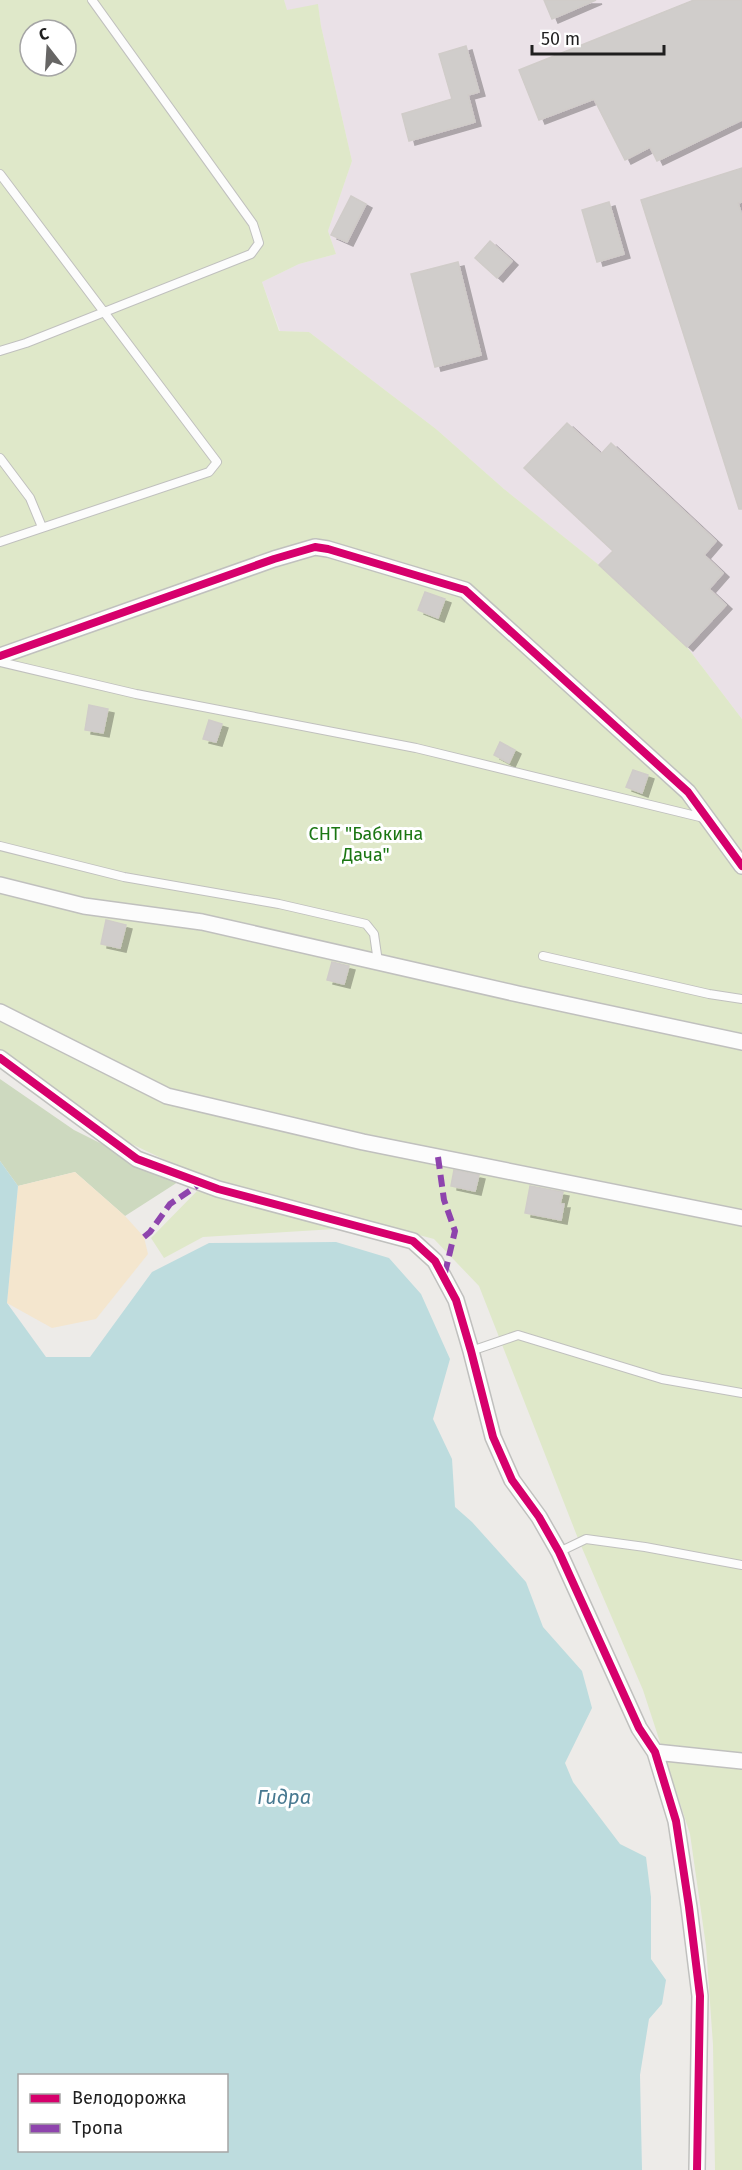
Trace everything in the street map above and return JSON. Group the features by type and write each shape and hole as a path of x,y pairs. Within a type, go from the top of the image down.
{"street":[{"path":"0,656 274,559 315,547 328,549 465,590 688,792 742,866"},
{"path":"0,885 84,906 202,922 742,1042"},
{"path":"0,1012 167,1096 363,1142 742,1218"},
{"path":"0,1058 137,1159 218,1189 413,1241 435,1261 456,1300 498,1448 512,1480 539,1517 559,1552 639,1728 655,1752 676,1821 700,1995 697,2170"},
{"path":"655,1752 742,1761"}],"lane":[{"path":"0,351 26,343 251,254 259,243 253,224 92,0"},
{"path":"0,174 217,462 209,472 42,526 0,542"},
{"path":"0,458 30,498 42,526"},
{"path":"0,662 136,694 416,748 708,819"},
{"path":"0,846 124,877 279,904 366,924 374,934 378,962"},
{"path":"543,956 709,994 742,999"},
{"path":"471,1351 518,1335 662,1378 742,1393"},
{"path":"559,1552 586,1539 645,1547 742,1565"}],"shaded area":[{"path":"284,0 742,0 742,719 687,647 599,565 504,489 436,429 309,332 280,331 262,282 299,264 336,254 328,231 352,161 318,5 286,11"}],"green space":[{"name":"СНТ \"Бабкина Дача\"","path":"0,0 284,0 287,10 318,4 352,161 328,231 336,254 299,264 262,282 279,331 309,332 436,429 504,489 599,565 687,647 742,719 742,2170 715,2170 713,2045 706,1946 690,1834 643,1690 579,1541 479,1286 434,1239 203,1178 117,1137 0,1049"},
{"path":"0,1079 74,1130 178,1182 125,1216 75,1172 18,1186 0,1161"},
{"path":"197,1191 335,1229 203,1237 164,1258 151,1238"}],"sand":[{"path":"75,1172 125,1216 144,1237 148,1254 96,1319 52,1328 7,1303 18,1186"}],"water":[{"name":"Гидра","path":"0,1161 18,1186 7,1303 46,1357 90,1357 152,1272 209,1243 336,1242 389,1258 421,1294 450,1359 433,1419 452,1459 455,1507 472,1522 526,1582 543,1627 582,1671 592,1708 565,1763 573,1782 620,1844 646,1857 651,1897 651,1959 666,1980 662,2004 649,2019 640,2075 642,2170 0,2170"}],"building":[{"path":"544,0 596,0 552,19"},
{"path":"694,0 742,0 742,120 657,161 650,147 625,160 594,99 539,120 519,70"},
{"path":"466,46 479,92 468,95 475,122 409,141 402,114 452,99 439,54"},
{"path":"742,168 742,202 738,203 742,216 742,509 739,509 641,200"},
{"path":"351,196 366,204 347,242 331,235"},
{"path":"609,202 624,254 597,262 582,210"},
{"path":"490,241 512,261 497,278 475,258"},
{"path":"458,262 481,355 435,367 411,274"},
{"path":"567,423 601,454 611,443 716,541 704,555 723,573 709,589 726,605 687,647 599,565 613,551 524,468"},
{"path":"425,592 445,599 438,618 418,610"},
{"path":"89,705 108,709 103,733 85,730"},
{"path":"209,720 222,724 216,742 203,739"},
{"path":"500,742 515,750 509,763 494,755"},
{"path":"633,770 648,775 642,793 626,787"},
{"path":"106,920 126,925 120,948 101,944"},
{"path":"332,962 349,966 344,984 327,980"},
{"path":"454,1170 479,1175 475,1191 451,1186"},
{"path":"530,1186 563,1192 560,1204 564,1204 561,1220 525,1213"}],"marked path":[{"path":"438,1157 444,1200 455,1231 444,1277"},
{"path":"144,1237 170,1204 201,1183"}],"cycle path":[{"path":"0,656 274,559 315,547 328,549 465,590 688,792 742,866"},
{"path":"0,1058 137,1159 218,1189 413,1241 435,1261 456,1300 493,1437 512,1480 539,1517 559,1552 639,1728 655,1752 676,1821 700,1996 697,2170"}]}
